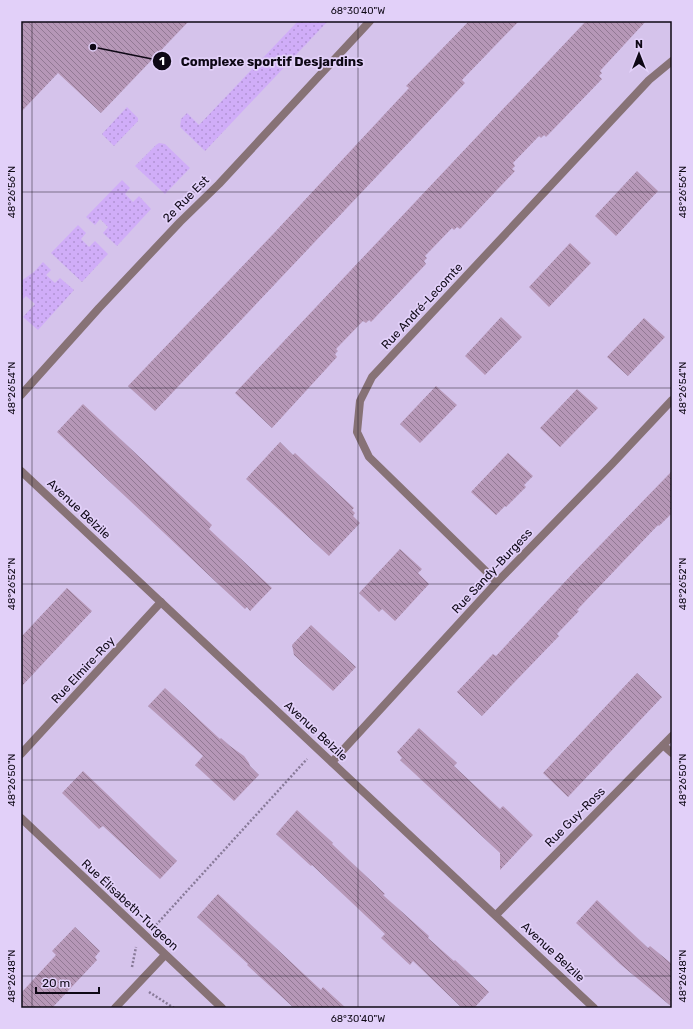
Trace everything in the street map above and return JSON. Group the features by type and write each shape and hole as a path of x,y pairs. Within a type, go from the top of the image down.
{"street":[{"name":"2e Rue Est","path":"21,395 99,308 180,222 219,184 370,21"},
{"name":"Rue André-Lecomte","path":"497,582 369,457 357,432 360,401 372,377 649,80 672,61"},
{"name":"Rue Sandy-Burgess","path":"332,762 497,582 672,400"},
{"name":"Avenue Belzile","path":"21,471 594,1008"},
{"name":"Rue Elmire-Roy","path":"21,754 161,602"},
{"name":"Rue Guy-Ross","path":"496,915 672,736"},
{"path":"663,745 672,753"},
{"name":"Rue Élisabeth-Turgeon","path":"21,818 222,1008"},
{"path":"115,1008 165,955"}],"path":[{"path":"174,1008 152,995 139,983 132,969 136,947 318,749"}],"shaded area":[{"path":"298,21 328,21 205,151 180,127 181,119 187,113 199,125"},
{"path":"127,107 138,118 138,121 114,146 102,134"},
{"path":"159,143 165,144 190,168 165,194 135,166"},
{"path":"122,180 130,188 125,194 133,202 139,196 151,209 117,246 103,233 108,227 100,219 95,225 86,217"},
{"path":"78,225 86,233 81,239 89,247 95,241 108,254 82,282 51,253"},
{"path":"43,262 51,270 46,275 55,283 60,278 74,290 38,330 23,317 35,304 26,296 21,301 21,281 34,272"}],"building":[{"path":"21,21 189,21 101,113 58,73 21,112"},
{"path":"469,21 519,21 462,80 465,83 155,411 128,386 276,231 409,88 406,86"},
{"path":"586,21 646,21 600,71 602,73 599,76 602,79 546,137 544,135 541,138 539,136 513,163 515,166 512,169 515,171 460,229 457,227 454,230 452,228 425,256 427,258 424,261 426,264 371,322 369,320 366,323 363,321 336,349 338,351 335,354 337,357 272,428 235,393"},
{"path":"637,171 658,191 616,236 595,216"},
{"path":"570,243 591,263 549,307 529,287"},
{"path":"501,317 522,337 485,375 465,356"},
{"path":"644,318 665,337 628,376 607,357"},
{"path":"436,386 457,405 420,443 400,424"},
{"path":"577,389 598,408 560,447 540,428"},
{"path":"83,404 212,525 209,529 272,588 250,611 247,607 245,609 57,432"},
{"path":"280,442 293,455 295,453 354,508 352,510 355,513 353,516 360,523 329,556 246,479"},
{"path":"508,453 533,476 524,485 526,487 496,515 471,492"},
{"path":"672,471 672,513 659,526 658,525 577,610 579,611 557,634 559,636 482,716 457,692 493,654 496,656 575,571"},
{"path":"400,549 422,569 418,573 429,584 395,621 382,609 379,612 359,593"},
{"path":"67,588 92,611 21,687 21,637"},
{"path":"311,625 356,667 333,691 294,655 292,645"},
{"path":"637,673 662,697 568,797 543,773"},
{"path":"165,688 220,739 221,738 244,756 250,766 259,775 234,801 195,765 203,756 148,706"},
{"path":"419,728 457,763 454,766 500,809 503,806 533,835 500,870 500,853 400,760 402,758 397,752"},
{"path":"83,771 177,861 160,879 103,826 99,829 62,793"},
{"path":"297,810 385,894 383,895 429,936 428,938 454,961 455,960 489,992 474,1008 462,1008 413,961 410,965 381,938 385,934 312,865 311,866 276,834"},
{"path":"218,894 321,990 323,987 346,1008 294,1008 197,917"},
{"path":"597,900 648,948 650,946 672,964 672,1007 620,964 576,923"},
{"path":"75,927 100,951 95,957 97,960 52,1008 21,1008 21,993 56,955 52,951"}],"place":[{"name":"Complexe sportif Desjardins","path":"93,47"}]}
